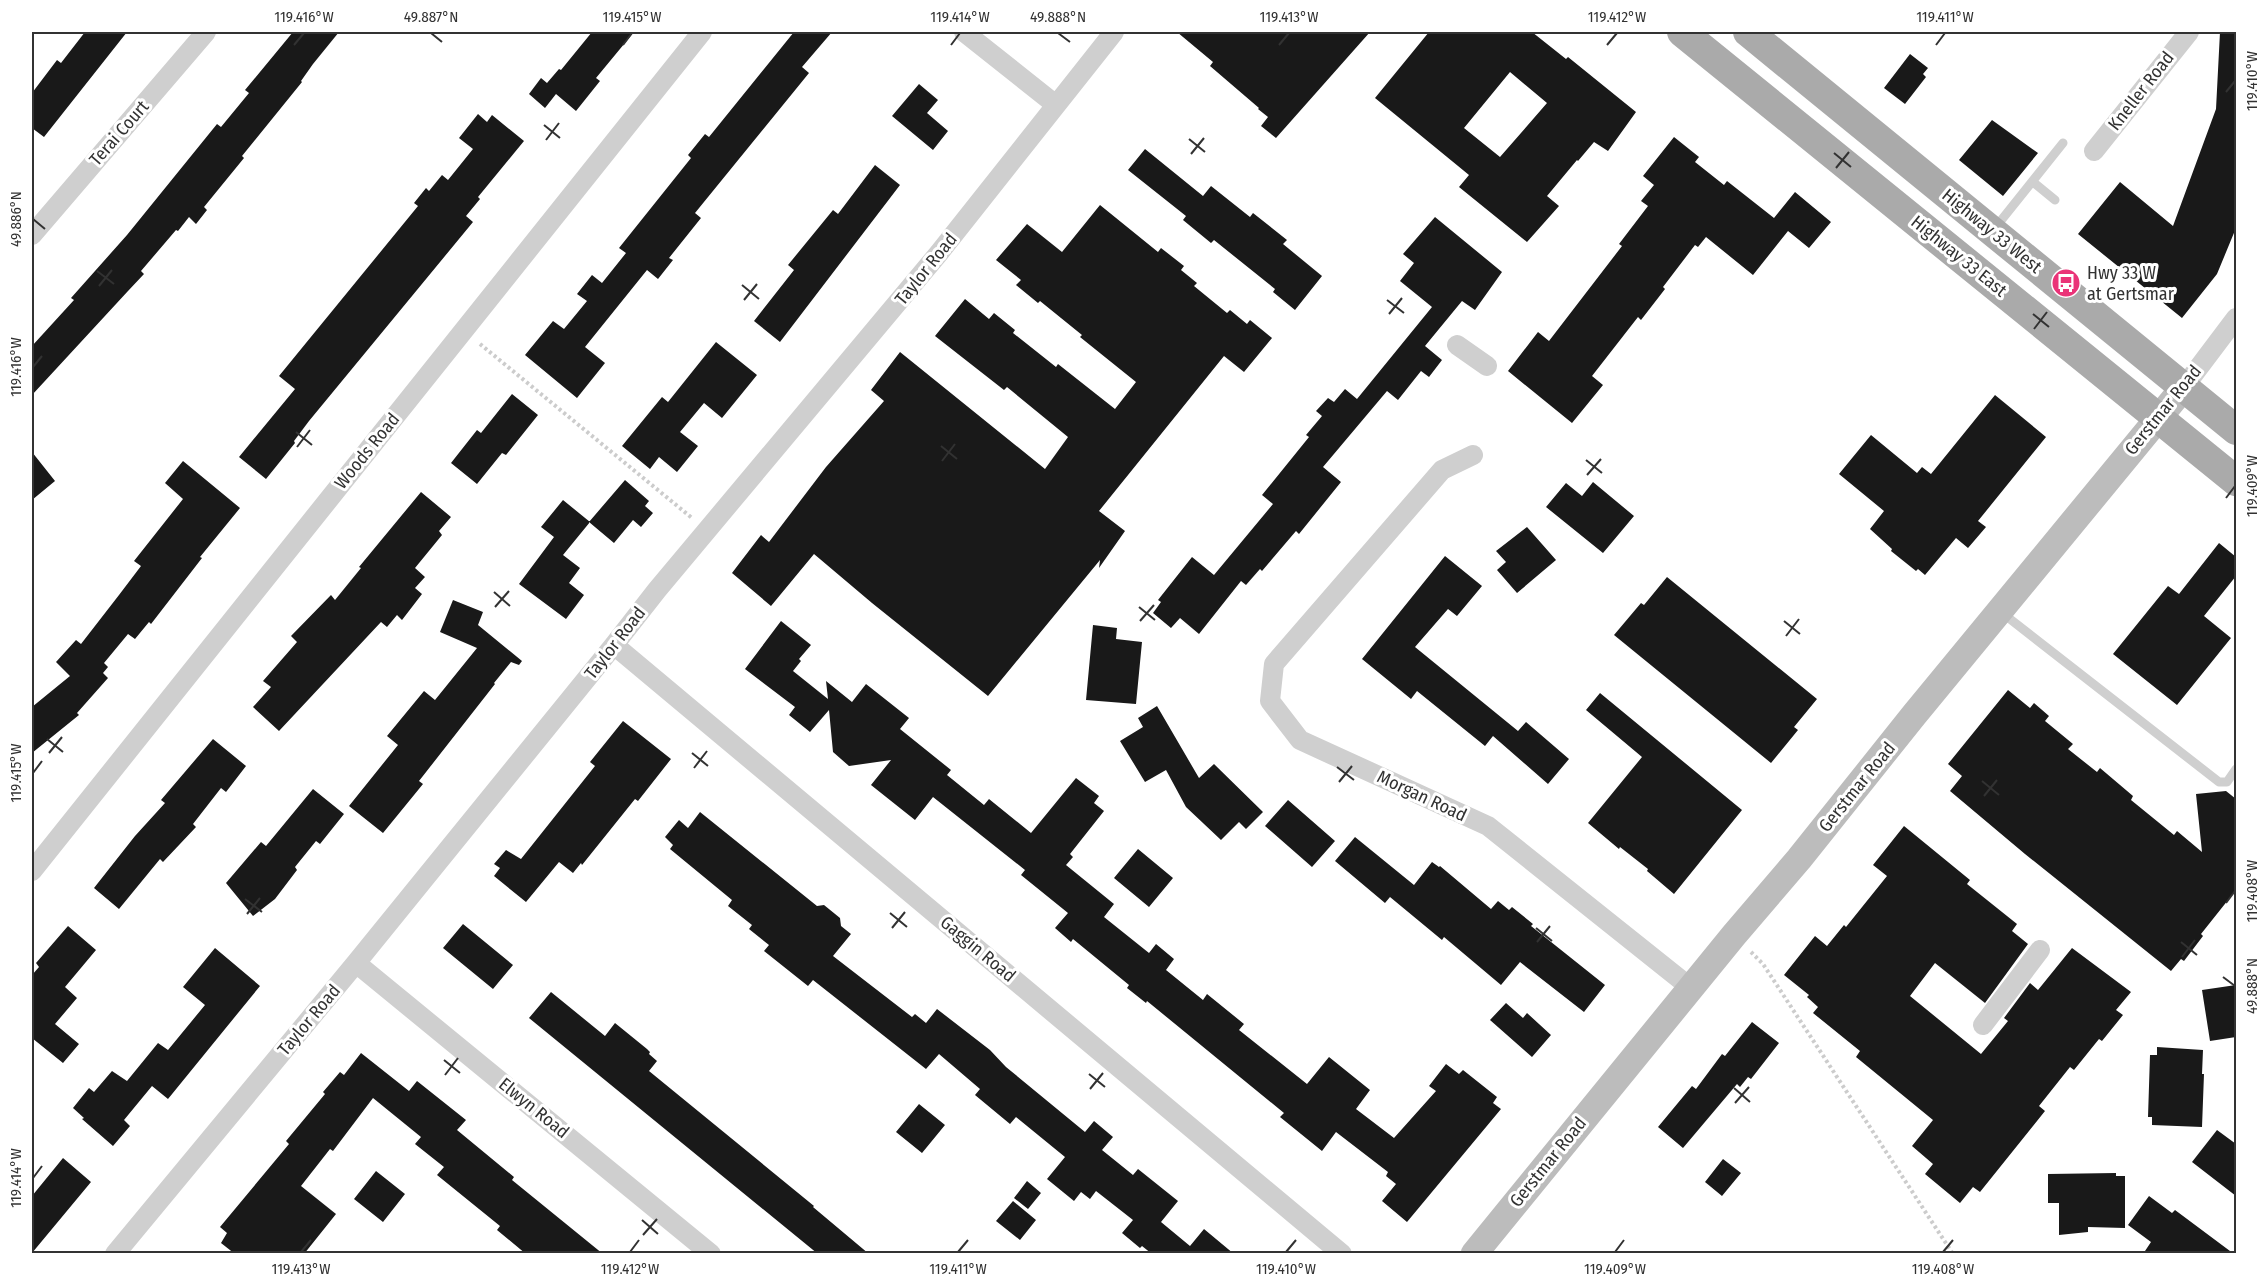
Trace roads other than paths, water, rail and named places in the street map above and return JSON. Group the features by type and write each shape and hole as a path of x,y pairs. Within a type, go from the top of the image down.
{"main road":[{"name":"Highway 33 East","path":"1682,32 2236,481"},
{"name":"Highway 33 West","path":"1748,32 2236,430"}],"street":[{"name":"Terai Court","path":"32,235 206,32"},
{"name":"Woods Road","path":"32,871 702,32"},
{"path":"964,32 1056,105"},
{"name":"Taylor Road","path":"116,1254 356,963 707,530 939,253 1114,32"},
{"name":"Kneller Road","path":"2094,151 2189,32"},
{"name":"Gerstmar Road","path":"1474,1254 2184,387 2236,318"},
{"path":"1456,345 1487,366"},
{"name":"Morgan Road","path":"1473,454 1442,470 1274,664 1270,701 1300,740 1488,826 1691,988"},
{"name":"Gaggin Road","path":"614,645 1342,1254"},
{"path":"1983,1025 2040,950"},
{"name":"Elwyn Road","path":"356,963 711,1254"}],"lane":[{"path":"1993,231 2063,143"},
{"path":"2032,182 2055,200"},
{"path":"1999,611 2219,782 2227,782 2236,769"}],"place":[{"name":"Hwy 33 W at Gertsmar","path":"2066,283"}]}
